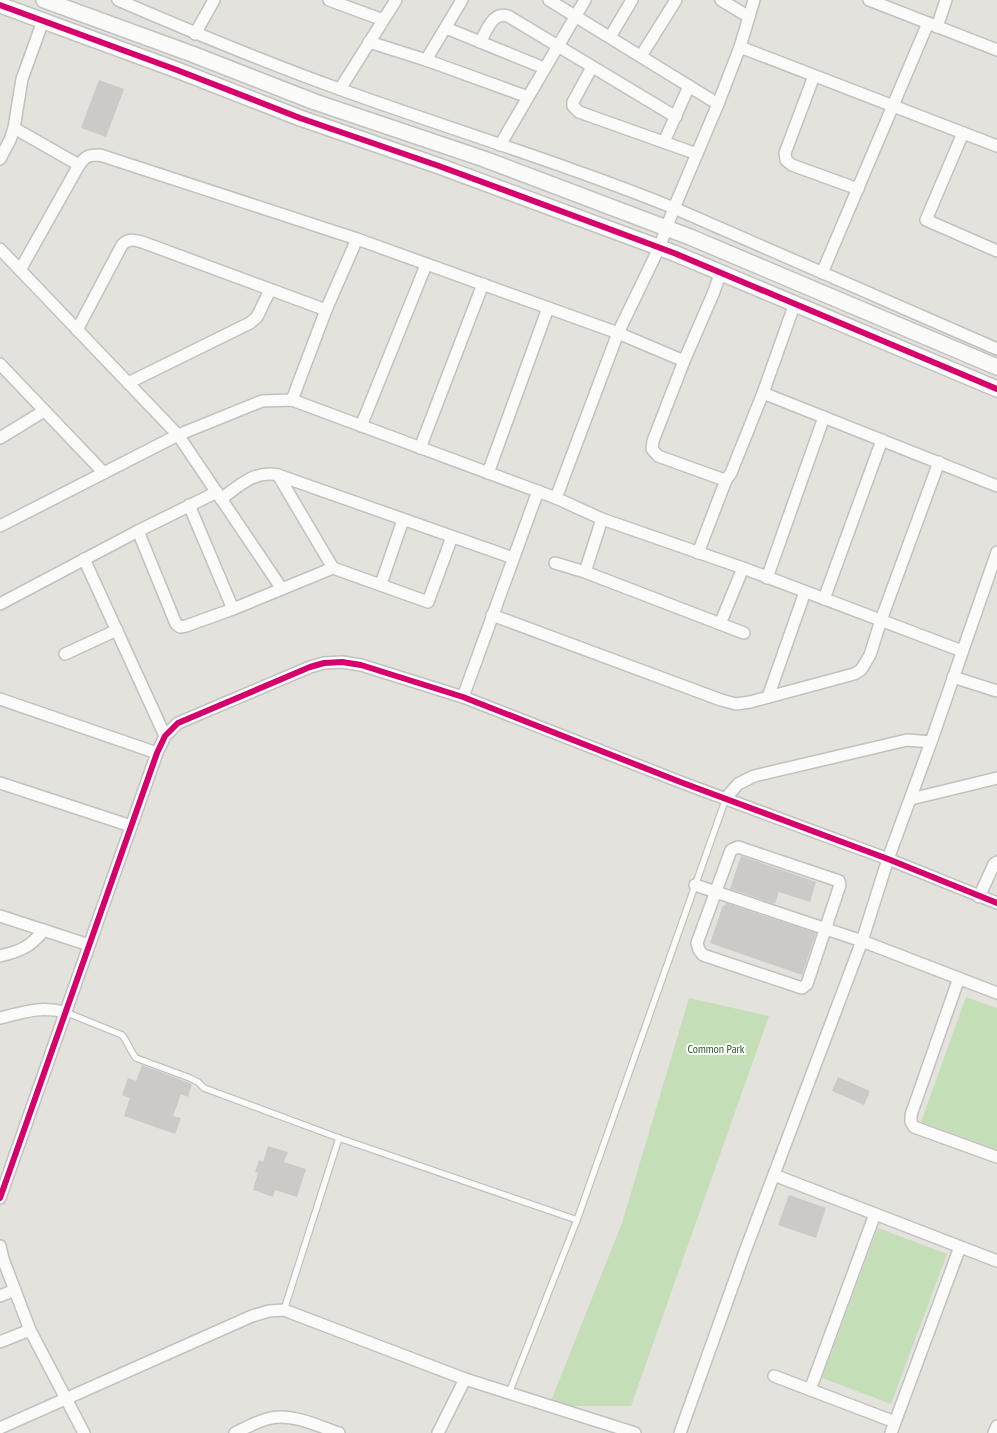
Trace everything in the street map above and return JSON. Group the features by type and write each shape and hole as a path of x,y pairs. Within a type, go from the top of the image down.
{"street":[{"path":"118,0 195,34 340,89 626,189 674,208 997,349"},
{"path":"195,34 214,0"},
{"path":"329,0 383,20"},
{"path":"340,89 396,0"},
{"path":"426,60 462,0"},
{"path":"549,0 718,104"},
{"path":"500,145 585,0"},
{"path":"610,37 632,0"},
{"path":"641,56 676,0"},
{"path":"721,0 749,17"},
{"path":"556,498 618,333 659,248 718,104 740,47 754,0"},
{"path":"869,0 997,50"},
{"path":"822,272 893,106 946,0"},
{"path":"0,159 14,128 22,79 43,21 47,1 316,102 484,159 666,228 997,367"},
{"path":"0,5 300,118 439,166 674,253 997,389"},
{"path":"480,42 497,15 508,16 676,117"},
{"path":"446,28 544,68"},
{"path":"369,42 426,60 528,97"},
{"path":"740,47 997,146"},
{"path":"592,67 573,102 572,106 574,109 697,154"},
{"path":"814,76 785,153 786,160 792,165 858,190"},
{"path":"664,142 690,86"},
{"path":"14,128 79,165"},
{"path":"963,133 926,220 997,251"},
{"path":"20,270 79,165 85,157 100,155 357,239 618,333 684,361"},
{"path":"292,400 326,310 357,239"},
{"path":"77,330 122,245 126,241 133,240 326,310"},
{"path":"0,249 178,435 282,589"},
{"path":"361,426 426,265"},
{"path":"721,272 714,294 684,361 653,440 652,449 658,456 726,480"},
{"path":"420,448 483,284"},
{"path":"128,383 250,323 257,317 270,290"},
{"path":"698,553 726,480 731,473 763,393 795,303"},
{"path":"488,473 548,308"},
{"path":"0,364 104,473"},
{"path":"763,393 997,486"},
{"path":"0,526 178,435 262,401 292,400 556,498 602,519 743,568 962,651"},
{"path":"0,438 44,411"},
{"path":"767,578 824,417"},
{"path":"824,599 882,440"},
{"path":"492,615 736,704 750,702 854,674 861,670 870,655 938,462"},
{"path":"0,604 189,505 219,496 261,474 278,476 513,558"},
{"path":"278,476 334,568 428,602 452,536"},
{"path":"463,698 538,492"},
{"path":"189,505 233,609"},
{"path":"585,572 602,519"},
{"path":"381,584 403,520"},
{"path":"138,532 176,624 180,627 233,609 334,568"},
{"path":"680,1433 741,1262 862,941 888,859 997,552"},
{"path":"84,559 165,736"},
{"path":"555,563 585,572 744,633"},
{"path":"720,624 743,568"},
{"path":"768,697 805,592"},
{"path":"65,654 117,630"},
{"path":"0,1198 157,753 165,736 178,723 310,667 324,663 342,662 361,665 463,698 888,859 997,903"},
{"path":"953,677 997,691"},
{"path":"0,699 157,753"},
{"path":"726,798 738,784 754,776 907,740 931,742"},
{"path":"911,798 997,778"},
{"path":"0,783 131,826"},
{"path":"738,848 839,881 840,886 826,928 807,984 802,988 704,955 699,950 697,943 732,850 738,848"},
{"path":"979,897 994,864 997,862"},
{"path":"695,885 826,928 997,993"},
{"path":"0,916 89,945"},
{"path":"0,956 29,946 44,930"},
{"path":"958,978 911,1115 911,1122 914,1127 997,1157"},
{"path":"0,1018 41,1009 65,1012"},
{"path":"774,1175 997,1261"},
{"path":"810,1390 875,1214"},
{"path":"0,1246 1,1259 30,1330 84,1433"},
{"path":"774,1376 810,1390 893,1428 960,1246"},
{"path":"0,1296 15,1290"},
{"path":"5,1429 66,1399 252,1316 268,1311 284,1310 465,1379 635,1433"},
{"path":"0,1342 30,1330"},
{"path":"438,1433 465,1379"},
{"path":"235,1433 274,1417 296,1419 313,1429 339,1433"},
{"path":"994,1433 997,1426"}],"lane":[{"path":"509,1393 576,1220 726,798"},
{"path":"65,1012 122,1036 127,1041 136,1058 190,1078 204,1088 339,1138 576,1220"},
{"path":"284,1310 339,1138"}],"green space":[{"path":"966,997 997,1008 997,1149 921,1122"},
{"name":"Common Park","path":"689,998 769,1016 631,1406 549,1406 622,1223"},
{"path":"878,1228 947,1254 891,1404 822,1378"}],"building":[{"path":"99,80 124,89 106,137 81,128"},
{"path":"741,856 816,882 810,902 779,892 775,904 730,889"},
{"path":"726,903 816,933 802,975 710,943 723,905 725,906"},
{"path":"142,1065 192,1084 188,1097 181,1094 173,1116 181,1118 175,1134 124,1116 130,1098 122,1095 128,1078 136,1081"},
{"path":"838,1077 870,1091 864,1105 832,1091"},
{"path":"268,1146 288,1152 284,1162 306,1169 297,1197 275,1190 273,1197 253,1190 258,1173 255,1172 259,1160 263,1162"},
{"path":"789,1195 826,1208 816,1238 778,1225"}],"cycle path":[{"path":"0,5 177,70 300,118 439,166 674,253 997,389"},
{"path":"0,1198 157,753 165,736 178,723 310,667 324,663 342,662 361,665 463,697 683,783 888,859 997,903"}]}
